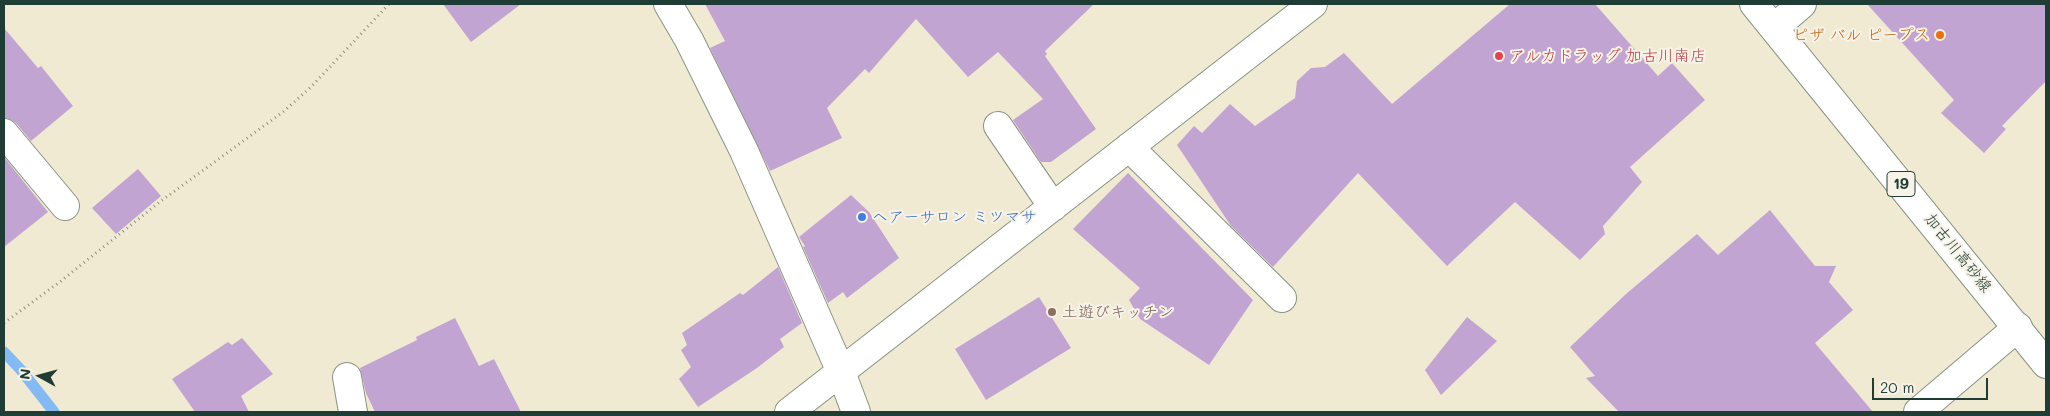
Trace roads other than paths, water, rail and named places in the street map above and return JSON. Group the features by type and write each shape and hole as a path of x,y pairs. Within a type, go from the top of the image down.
{"street":[{"path":"668,4 690,40 744,151 841,372 856,412"},
{"path":"789,412 1312,4"},
{"name":"加古川高砂線","path":"1754,4 2018,327 2046,364"},
{"path":"1774,28 1802,4"},
{"path":"998,126 1053,207"},
{"path":"4,133 65,206"},
{"path":"1129,147 1282,298"},
{"path":"1918,412 2018,327"},
{"path":"347,377 353,412"}],"waterway":[{"path":"4,352 21,370 54,412"}],"place":[{"name":"ピザ バル ピープス","path":"1940,35"},
{"name":"アルカドラッグ 加古川南店","path":"1499,56"},
{"name":"ヘアーサロン ミツマサ","path":"862,217"},
{"name":"土遊びキッチン","path":"1052,312"}]}
